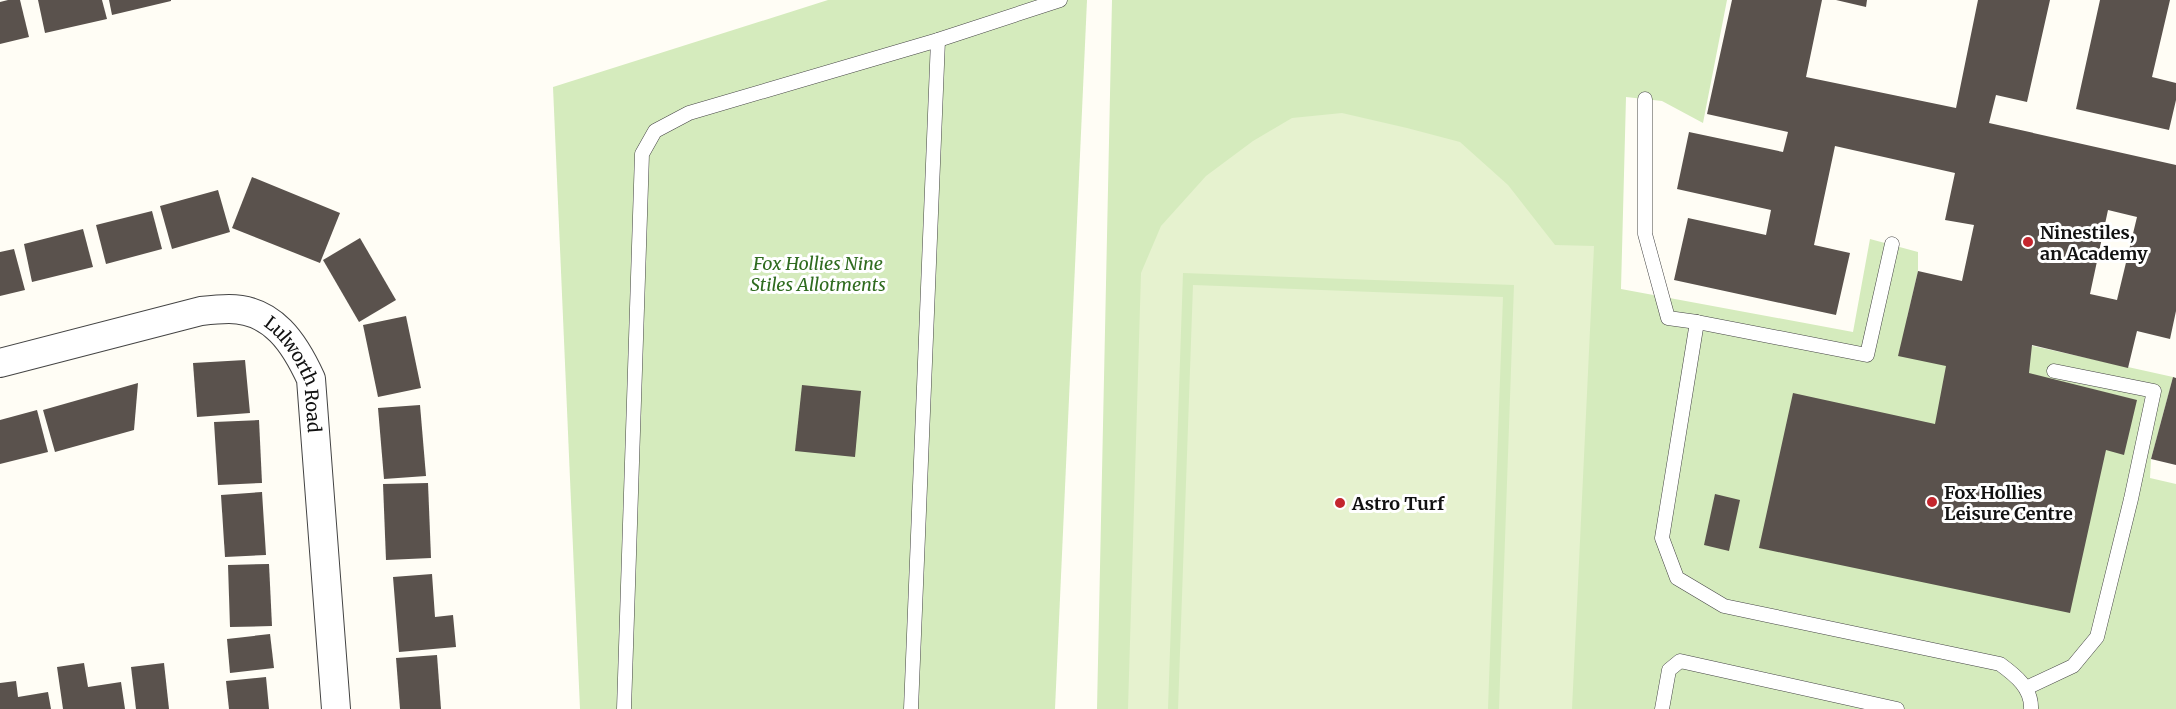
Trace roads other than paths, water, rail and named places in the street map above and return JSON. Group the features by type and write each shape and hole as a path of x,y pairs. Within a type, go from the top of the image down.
{"street":[{"name":"Lulworth Road","path":"0,363 201,311 231,309 250,312 282,331 299,352 311,379 336,709"}],"lane":[{"path":"624,709 642,154 655,131 689,113 938,40 1060,0"},
{"path":"911,709 938,40"},
{"path":"1645,99 1645,234 1668,318 1866,355 1892,244"},
{"path":"1697,322 1662,538 1677,579 1724,606 2000,664 2026,688 2031,709"},
{"path":"2026,688 2073,666 2097,637 2131,499 2154,391 2054,371"},
{"path":"1662,709 1669,670 1680,661 1897,709"}],"place":[{"name":"Ninestiles, an Academy","path":"2028,242"},
{"name":"Fox Hollies Leisure Centre","path":"1932,502"},
{"name":"Astro Turf","path":"1340,503"}],"park label":[{"name":"Fox Hollies Nine Stiles Allotments","path":"818,273"}]}
